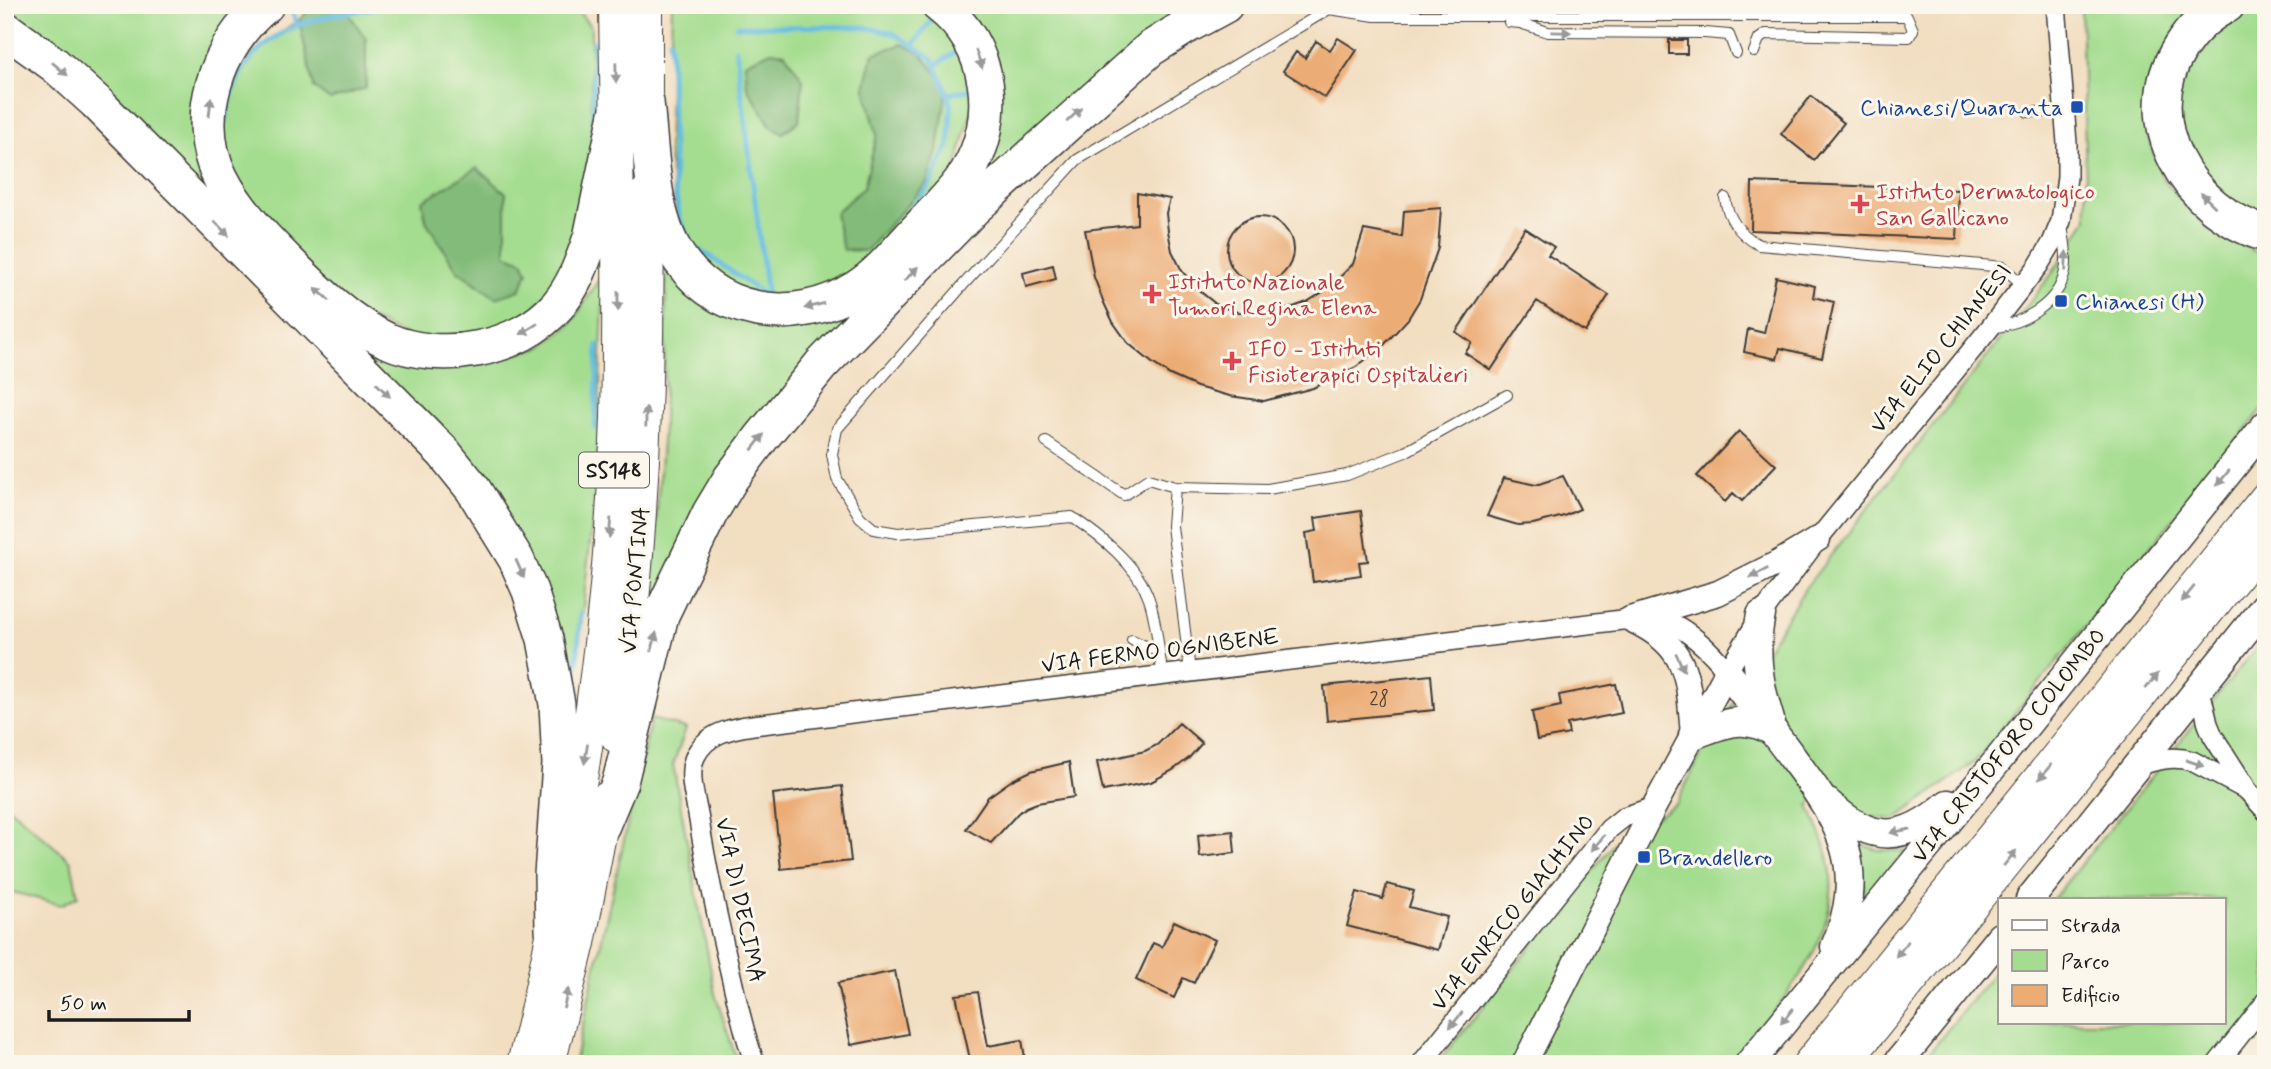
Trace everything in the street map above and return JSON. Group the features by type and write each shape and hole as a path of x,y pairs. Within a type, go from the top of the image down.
{"highway":[{"path":"266,5 254,15 235,39 214,80 208,119 216,167 242,211 300,274 348,316 368,330 402,346 435,351 486,346 519,335 554,309 578,273 631,108"},
{"name":"VIA PONTINA","path":"550,1064 579,943 602,825 624,690 642,502 648,306 631,108 615,5"},
{"name":"VIA PONTINA","path":"523,1064 553,930 589,738 611,520 617,419 618,318 631,108 646,5"},
{"path":"631,108 673,248 694,275 725,300 759,310 793,311 827,303 857,288 883,267 956,188 979,150 987,107 982,66 974,46 962,28 939,5"},
{"path":"602,825 620,782 662,615 710,513 746,457 821,365 974,208 1150,49 1225,5"},
{"path":"2227,5 2198,24 2174,58 2162,97 2163,124 2180,167 2206,200 2233,221 2266,234"},
{"path":"5,29 55,65 90,95 407,415 458,470 498,526 530,590 549,656 557,704 560,764 552,874 553,930"},
{"name":"VIA CRISTOFORO COLOMBO","path":"1809,1064 2266,498"},
{"path":"1844,1064 2266,539"}],"main road":[{"name":"VIA CRISTOFORO COLOMBO","path":"1749,1064 1995,764 2266,425"},
{"path":"2031,898 2266,606"},
{"path":"1761,615 1757,639 1758,667 1774,732"},
{"path":"1727,672 1823,799 1846,850 1850,890 1844,922 1825,969"},
{"path":"1693,735 1728,722 1740,721 1761,725 1774,732"},
{"path":"1823,799 1858,827 1884,834 1900,833 1928,820 1995,764"},
{"path":"1898,1064 1998,939"}],"street":[{"name":"VIA ELIO CHIANESI","path":"1727,672 1761,615 1818,539 2045,255 2061,221 2067,177 2065,112 2056,5"},
{"path":"1630,619 1718,593 1778,563 1818,539"},
{"name":"VIA FERMO OGNIBENE","path":"702,747 719,733 737,727 1630,619 1657,618 1672,624 1715,656 1727,672"},
{"path":"1630,619 1656,634 1680,658 1688,688 1693,735"},
{"path":"1524,1064 1654,807 1727,672"},
{"path":"2200,689 2213,736 2247,790 2266,811"},
{"name":"VIA DI DECIMA","path":"702,747 693,761 692,778 708,881 755,1064"},
{"path":"2137,766 2161,759 2185,759 2211,769 2247,790"},
{"name":"VIA ENRICO GIACHINO","path":"1421,1064 1609,829 1624,817 1654,807"},
{"path":"2217,1064 2266,1002"}],"lane":[{"path":"1163,675 1149,599 1132,569 1094,532 1072,517 898,533 874,529 860,517 837,479 832,454 837,429 1077,160 1329,9 1375,16 1907,16 1913,30 1909,37 1766,34 1759,39 1754,52"},
{"path":"1375,16 1379,22 1520,23 1548,32 1729,35 1736,52"},
{"path":"2028,112 2065,112"},
{"path":"1725,198 1727,211 1744,236 1759,245 2003,267 2023,285"},
{"path":"1989,328 2018,323 2042,307 2059,287 2067,262 2061,221"},
{"path":"1046,442 1124,495 1148,480 1175,487 1268,489 1347,475 1405,452 1507,396"},
{"path":"1175,487 1172,526 1190,671"},
{"path":"1132,640 1159,652"}],"green space":[{"path":"5,5 253,5 198,79 192,106 192,131 228,222 5,19"},
{"path":"313,5 343,5 366,39 366,88 330,100 314,88 299,20"},
{"path":"361,5 478,5 578,11 591,27 592,170 565,271 552,290 519,322 451,340 410,338 345,307 240,200 218,138 235,66 291,25 336,9"},
{"path":"672,5 922,6 948,28 968,64 974,102 953,179 858,278 814,302 722,290 678,225 668,150"},
{"path":"946,5 1196,5 972,198 996,112"},
{"path":"2081,5 2199,5 2150,80 2147,134 2163,180 2207,228 2266,257 2266,405 1976,761 1895,819 1857,816 1835,783 1809,805 1828,856 1831,886 1828,915 1804,969 1731,1064 1437,1064 1616,841 1676,804 1702,753 1806,587 2051,275 2087,219"},
{"path":"2249,5 2266,5 2266,225 2232,212 2187,159 2175,85 2220,19"},
{"path":"902,44 921,53 947,88 938,149 926,184 866,251 843,250 835,213 864,187 877,135 865,88 873,54"},
{"path":"771,51 785,53 803,80 799,121 783,133 771,126 747,87 745,63"},
{"path":"477,168 506,193 506,254 523,261 528,272 520,290 496,298 457,270 426,221 422,201"},
{"path":"667,250 758,326 798,329 863,309 649,627 663,427"},
{"path":"604,271 597,477 575,682 563,675 543,600 329,328 492,360 541,347 571,324"},
{"path":"2266,635 2266,1030 2235,1064 1920,1064 1998,967 1998,1024 2226,1024 2226,898 2054,898"},
{"path":"651,719 686,728 673,765 715,994 738,1064 574,1064"},
{"path":"5,804 71,861 78,896 61,905 5,890"},
{"path":"1856,842 1877,850 1907,851 1863,903 1864,884"}],"building":[{"path":"1338,38 1357,50 1325,98 1283,71 1296,52 1305,58 1316,41 1330,50"},
{"path":"1669,40 1687,40 1687,54 1669,54"},
{"path":"1811,96 1844,123 1814,160 1781,134"},
{"path":"1752,182 1959,190 1957,239 1751,230"},
{"name":"Istituto Nazionale Tumori Regina Elena","path":"1137,193 1170,199 1166,213 1168,231 1172,251 1182,271 1196,288 1217,305 1237,312 1285,310 1307,302 1329,288 1353,264 1364,230 1402,237 1404,211 1441,208 1438,248 1420,299 1408,319 1382,347 1356,367 1313,388 1264,401 1230,396 1197,387 1170,375 1151,362 1128,343 1104,303 1094,277 1085,230 1137,224"},
{"path":"1260,217 1283,227 1293,250 1283,273 1260,283 1237,273 1227,250 1237,227"},
{"path":"1525,228 1554,247 1548,255 1609,295 1585,332 1537,301 1491,370 1465,353 1472,343 1456,332"},
{"path":"1053,265 1056,279 1026,287 1023,273"},
{"path":"1776,277 1815,286 1813,297 1834,302 1822,358 1780,348 1777,359 1744,352 1748,329 1764,333"},
{"path":"1739,431 1776,465 1742,501 1733,493 1725,502 1697,476"},
{"path":"1563,476 1580,509 1533,524 1518,525 1487,516 1504,478 1536,485"},
{"path":"1361,511 1368,561 1359,562 1361,575 1313,582 1306,533 1317,531 1315,518"},
{"path":"1431,675 1434,710 1327,721 1324,686"},
{"path":"1616,684 1622,713 1567,724 1569,734 1537,740 1532,712 1561,706 1559,695"},
{"path":"1179,723 1202,743 1189,758 1151,782 1103,791 1097,762 1145,751 1157,745"},
{"path":"1069,762 1074,797 1027,807 1018,813 991,843 966,829 988,797 1012,780 1031,771"},
{"path":"842,786 851,861 781,869 773,794"},
{"path":"1233,831 1235,853 1200,857 1198,835"},
{"path":"1387,884 1414,891 1409,907 1447,917 1438,950 1347,926 1357,892 1383,899"},
{"path":"1174,921 1215,940 1194,983 1183,978 1174,998 1136,980 1153,943 1162,947"},
{"path":"895,971 908,1034 851,1045 838,983"},
{"path":"978,992 988,1046 1022,1040 1026,1064 971,1064 956,995"}],"waterway":[{"path":"226,120 234,88 248,63 265,44 287,30 312,21 398,5"},
{"path":"290,8 298,24"},
{"path":"913,45 933,18"},
{"path":"736,26 864,27 893,33 932,58 948,94 951,108 949,145 929,186 905,217"},
{"path":"670,40 674,184 680,219 693,248 708,255 764,295"},
{"path":"593,146 594,42"},
{"path":"736,49 767,297"},
{"path":"936,65 960,49"},
{"path":"948,94 972,89"},
{"path":"595,428 598,345"},
{"path":"575,683 581,613"}],"place":[{"name":"Chianesi/Quaranta","path":"2077,107"},
{"name":"Istituto Dermatologico San Gallicano","path":"1860,204"},
{"name":"Istituto Nazionale Tumori Regina Elena","path":"1152,294"},
{"name":"Chianesi (H)","path":"2061,301"},
{"name":"IFO - Istituti Fisioterapici Ospitalieri","path":"1232,361"},
{"name":"Brandellero","path":"1644,857"}]}
